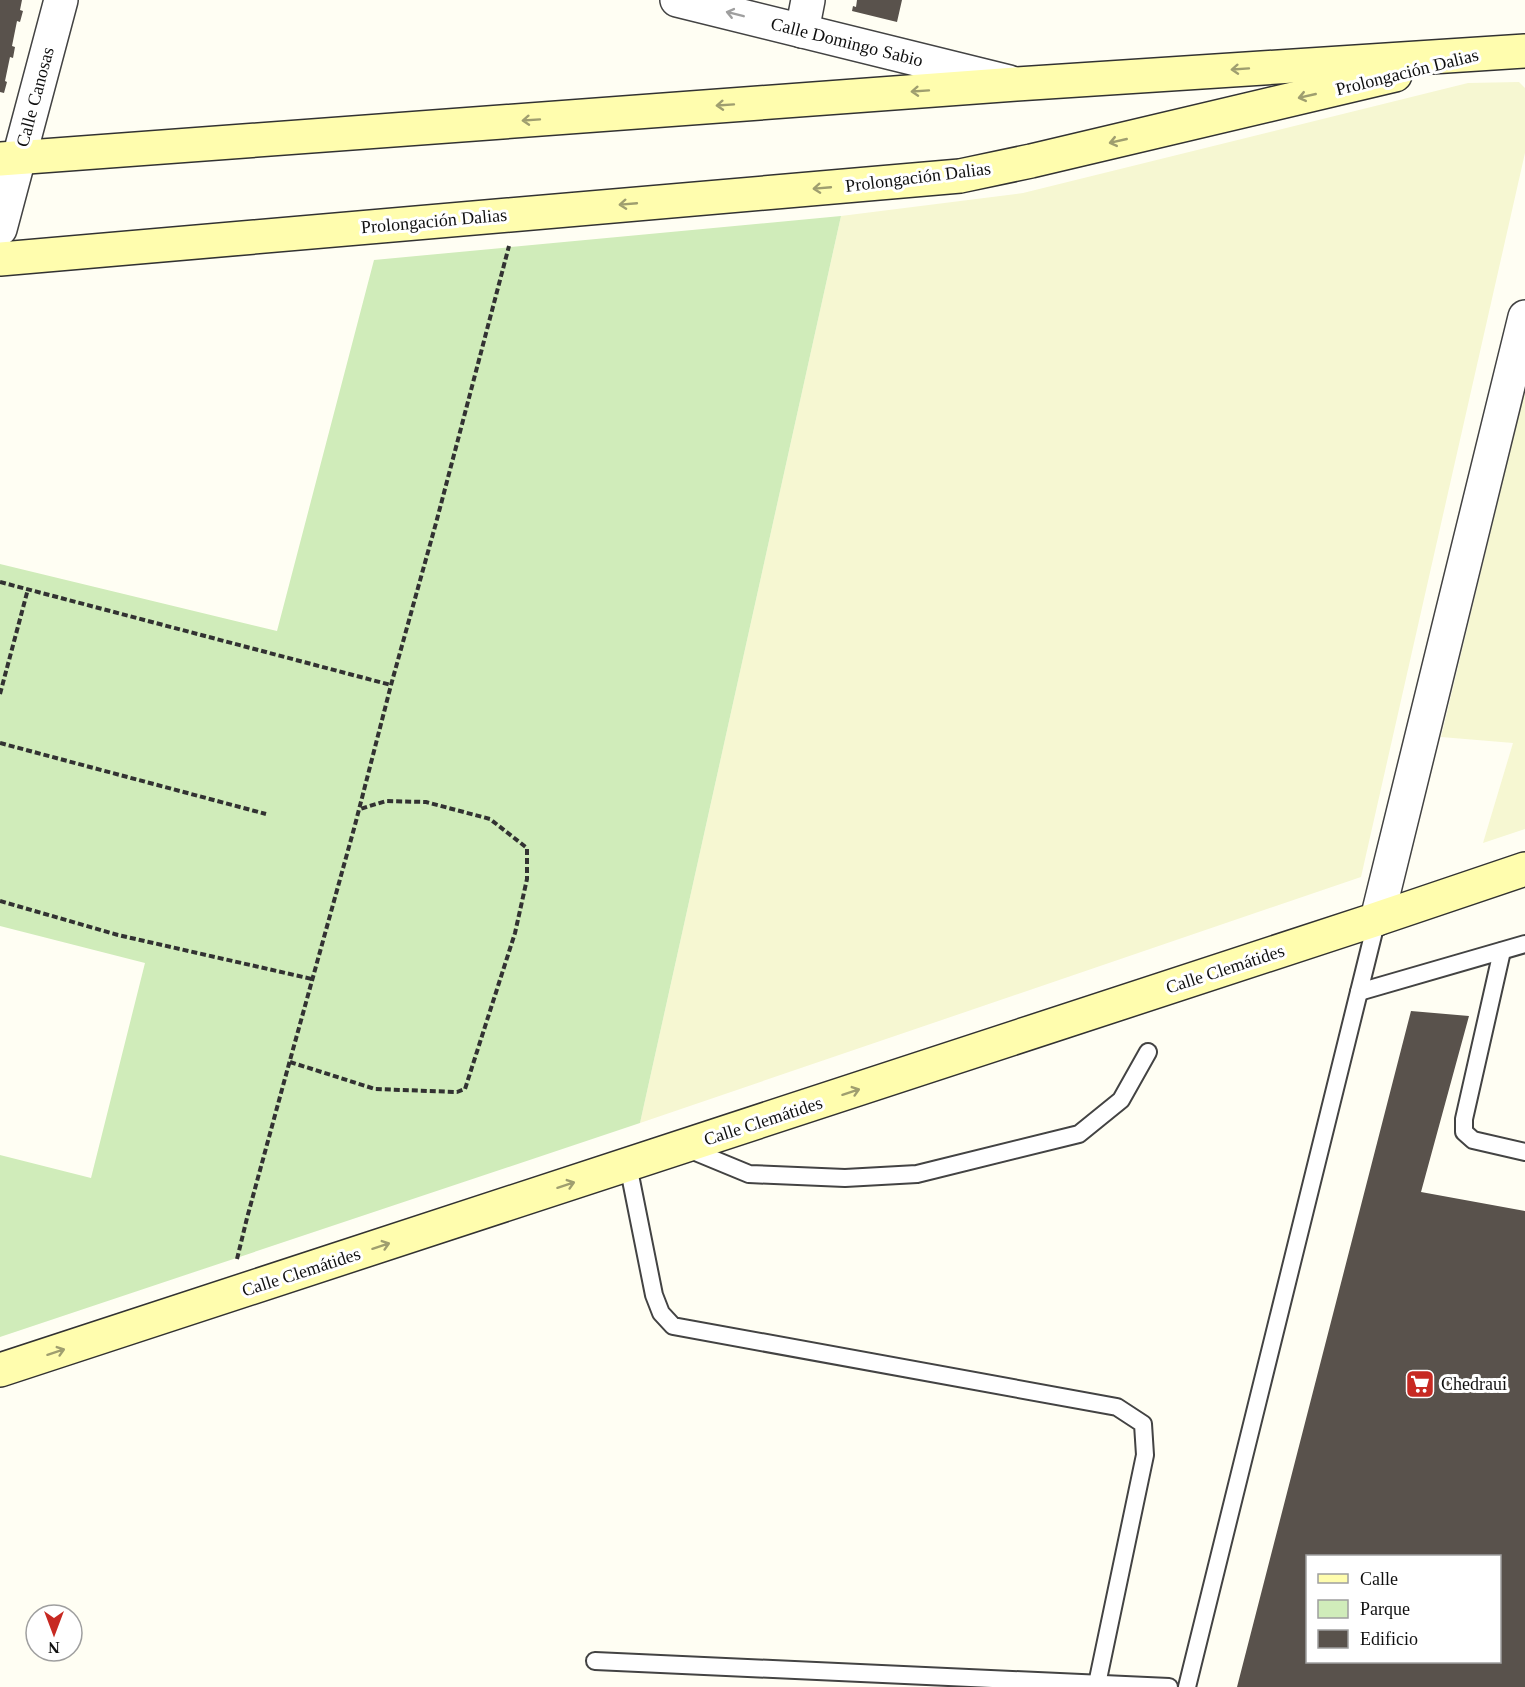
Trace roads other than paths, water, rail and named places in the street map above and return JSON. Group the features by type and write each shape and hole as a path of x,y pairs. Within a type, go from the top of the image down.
{"main road":[{"path":"1487,54 1525,51"},
{"name":"Prolongación Dalias","path":"9,158 1016,84 1487,54"},
{"name":"Prolongación Dalias","path":"0,259 960,176 1487,54"},
{"name":"Calle Clemátides","path":"0,1370 1525,869"}],"street":[{"name":"Calle Canosas","path":"0,229 9,158 61,0"},
{"name":"Calle Domingo Sabio","path":"677,0 805,15 1016,84"},
{"path":"1377,919 1525,317"}],"lane":[{"path":"1187,1687 1377,919"},
{"path":"1359,992 1525,944"},
{"path":"1502,951 1464,1119 1464,1132 1473,1140 1525,1152"},
{"path":"683,1147 749,1174 845,1178 916,1174 1079,1134 1121,1100 1148,1052"},
{"path":"628,1165 654,1295 661,1313 673,1326 1117,1407 1143,1424 1145,1455 1097,1684"},
{"path":"595,1661 1169,1687"}],"place":[{"name":"Chedraui","path":"1420,1384"}]}
